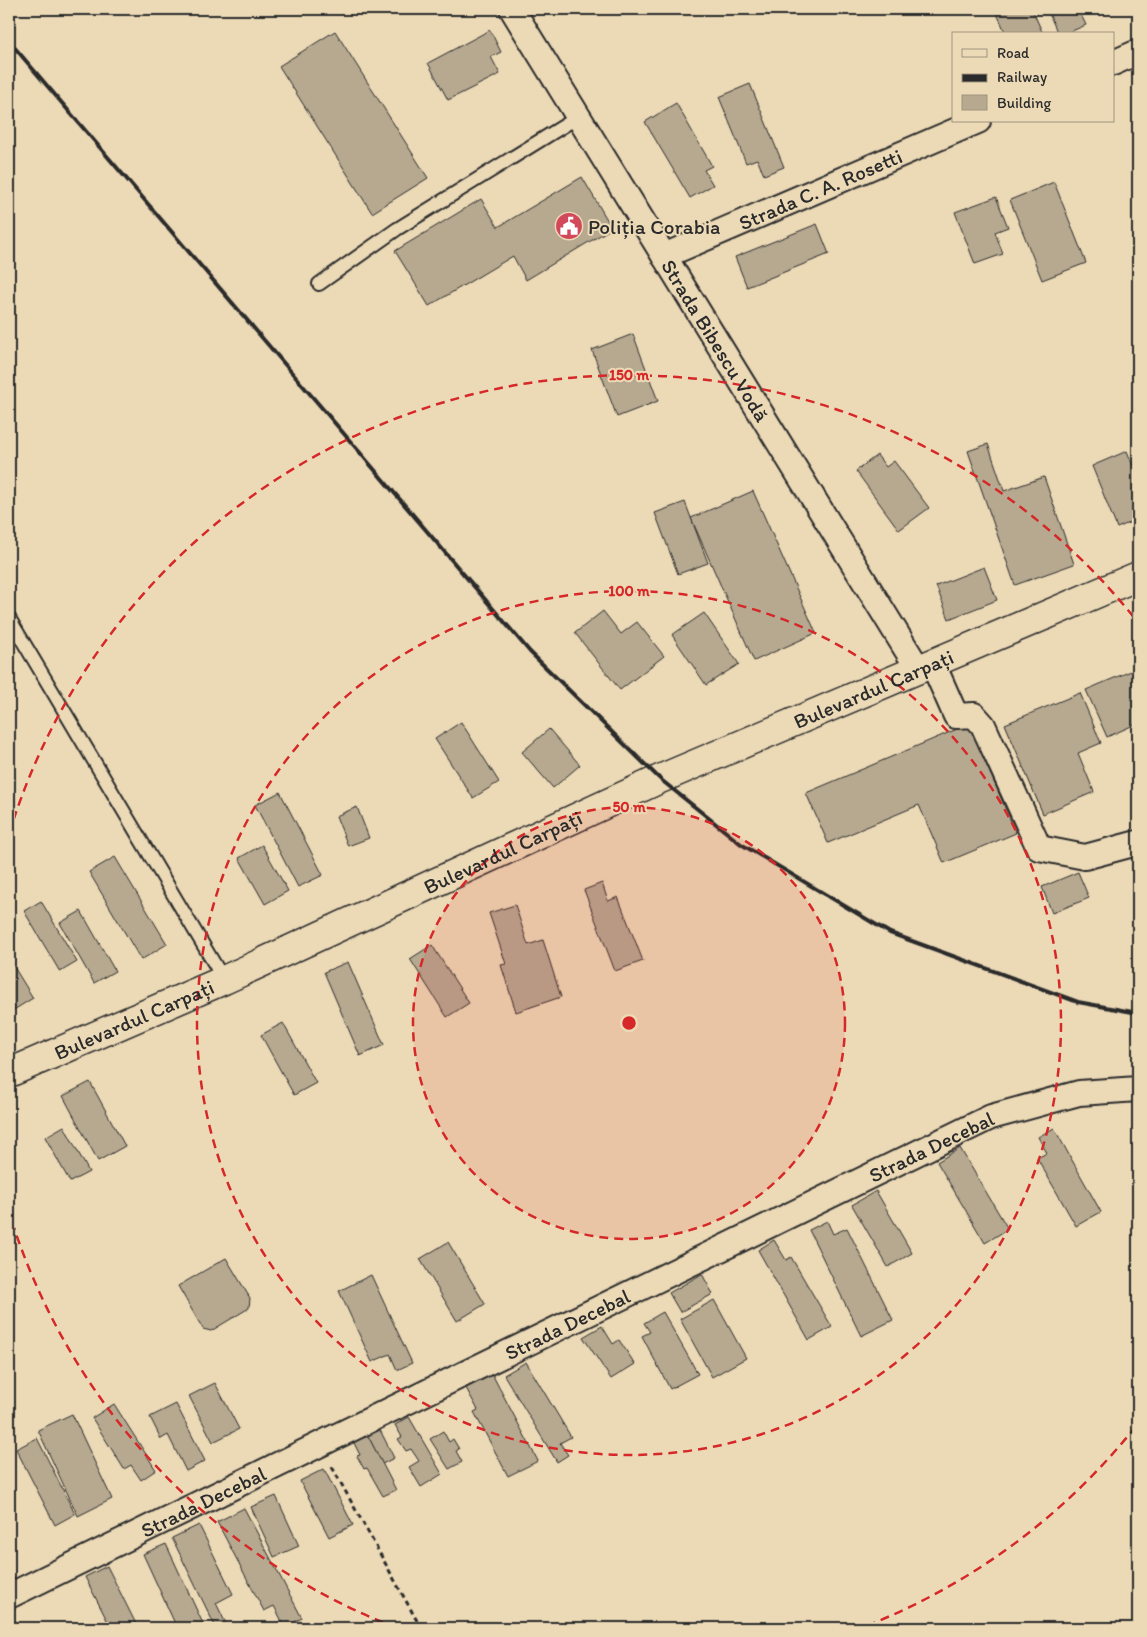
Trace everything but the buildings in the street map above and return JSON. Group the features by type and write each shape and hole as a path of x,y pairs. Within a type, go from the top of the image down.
{"main road":[{"name":"Bulevardul Carpați","path":"9,1073 224,980 653,782 1138,576"}],"street":[{"name":"Strada Bibescu Vodă","path":"512,9 664,256 956,716 974,715 983,725 1039,848 1085,857 1137,843"},
{"path":"1114,63 1138,52"},
{"name":"Strada C. A. Rosetti","path":"664,256 976,122"},
{"name":"Strada Decebal","path":"9,1596 991,1117 1079,1093 1138,1089"}],"lane":[{"path":"319,284 397,229 578,117"},
{"path":"9,618 224,980"}],"path":[{"path":"320,1445 421,1628"}],"railway":[{"path":"9,41 530,652 660,779 741,844 890,933 1078,1002 1138,1013"}],"place":[{"name":"Poliția Corabia","path":"569,226"}]}
